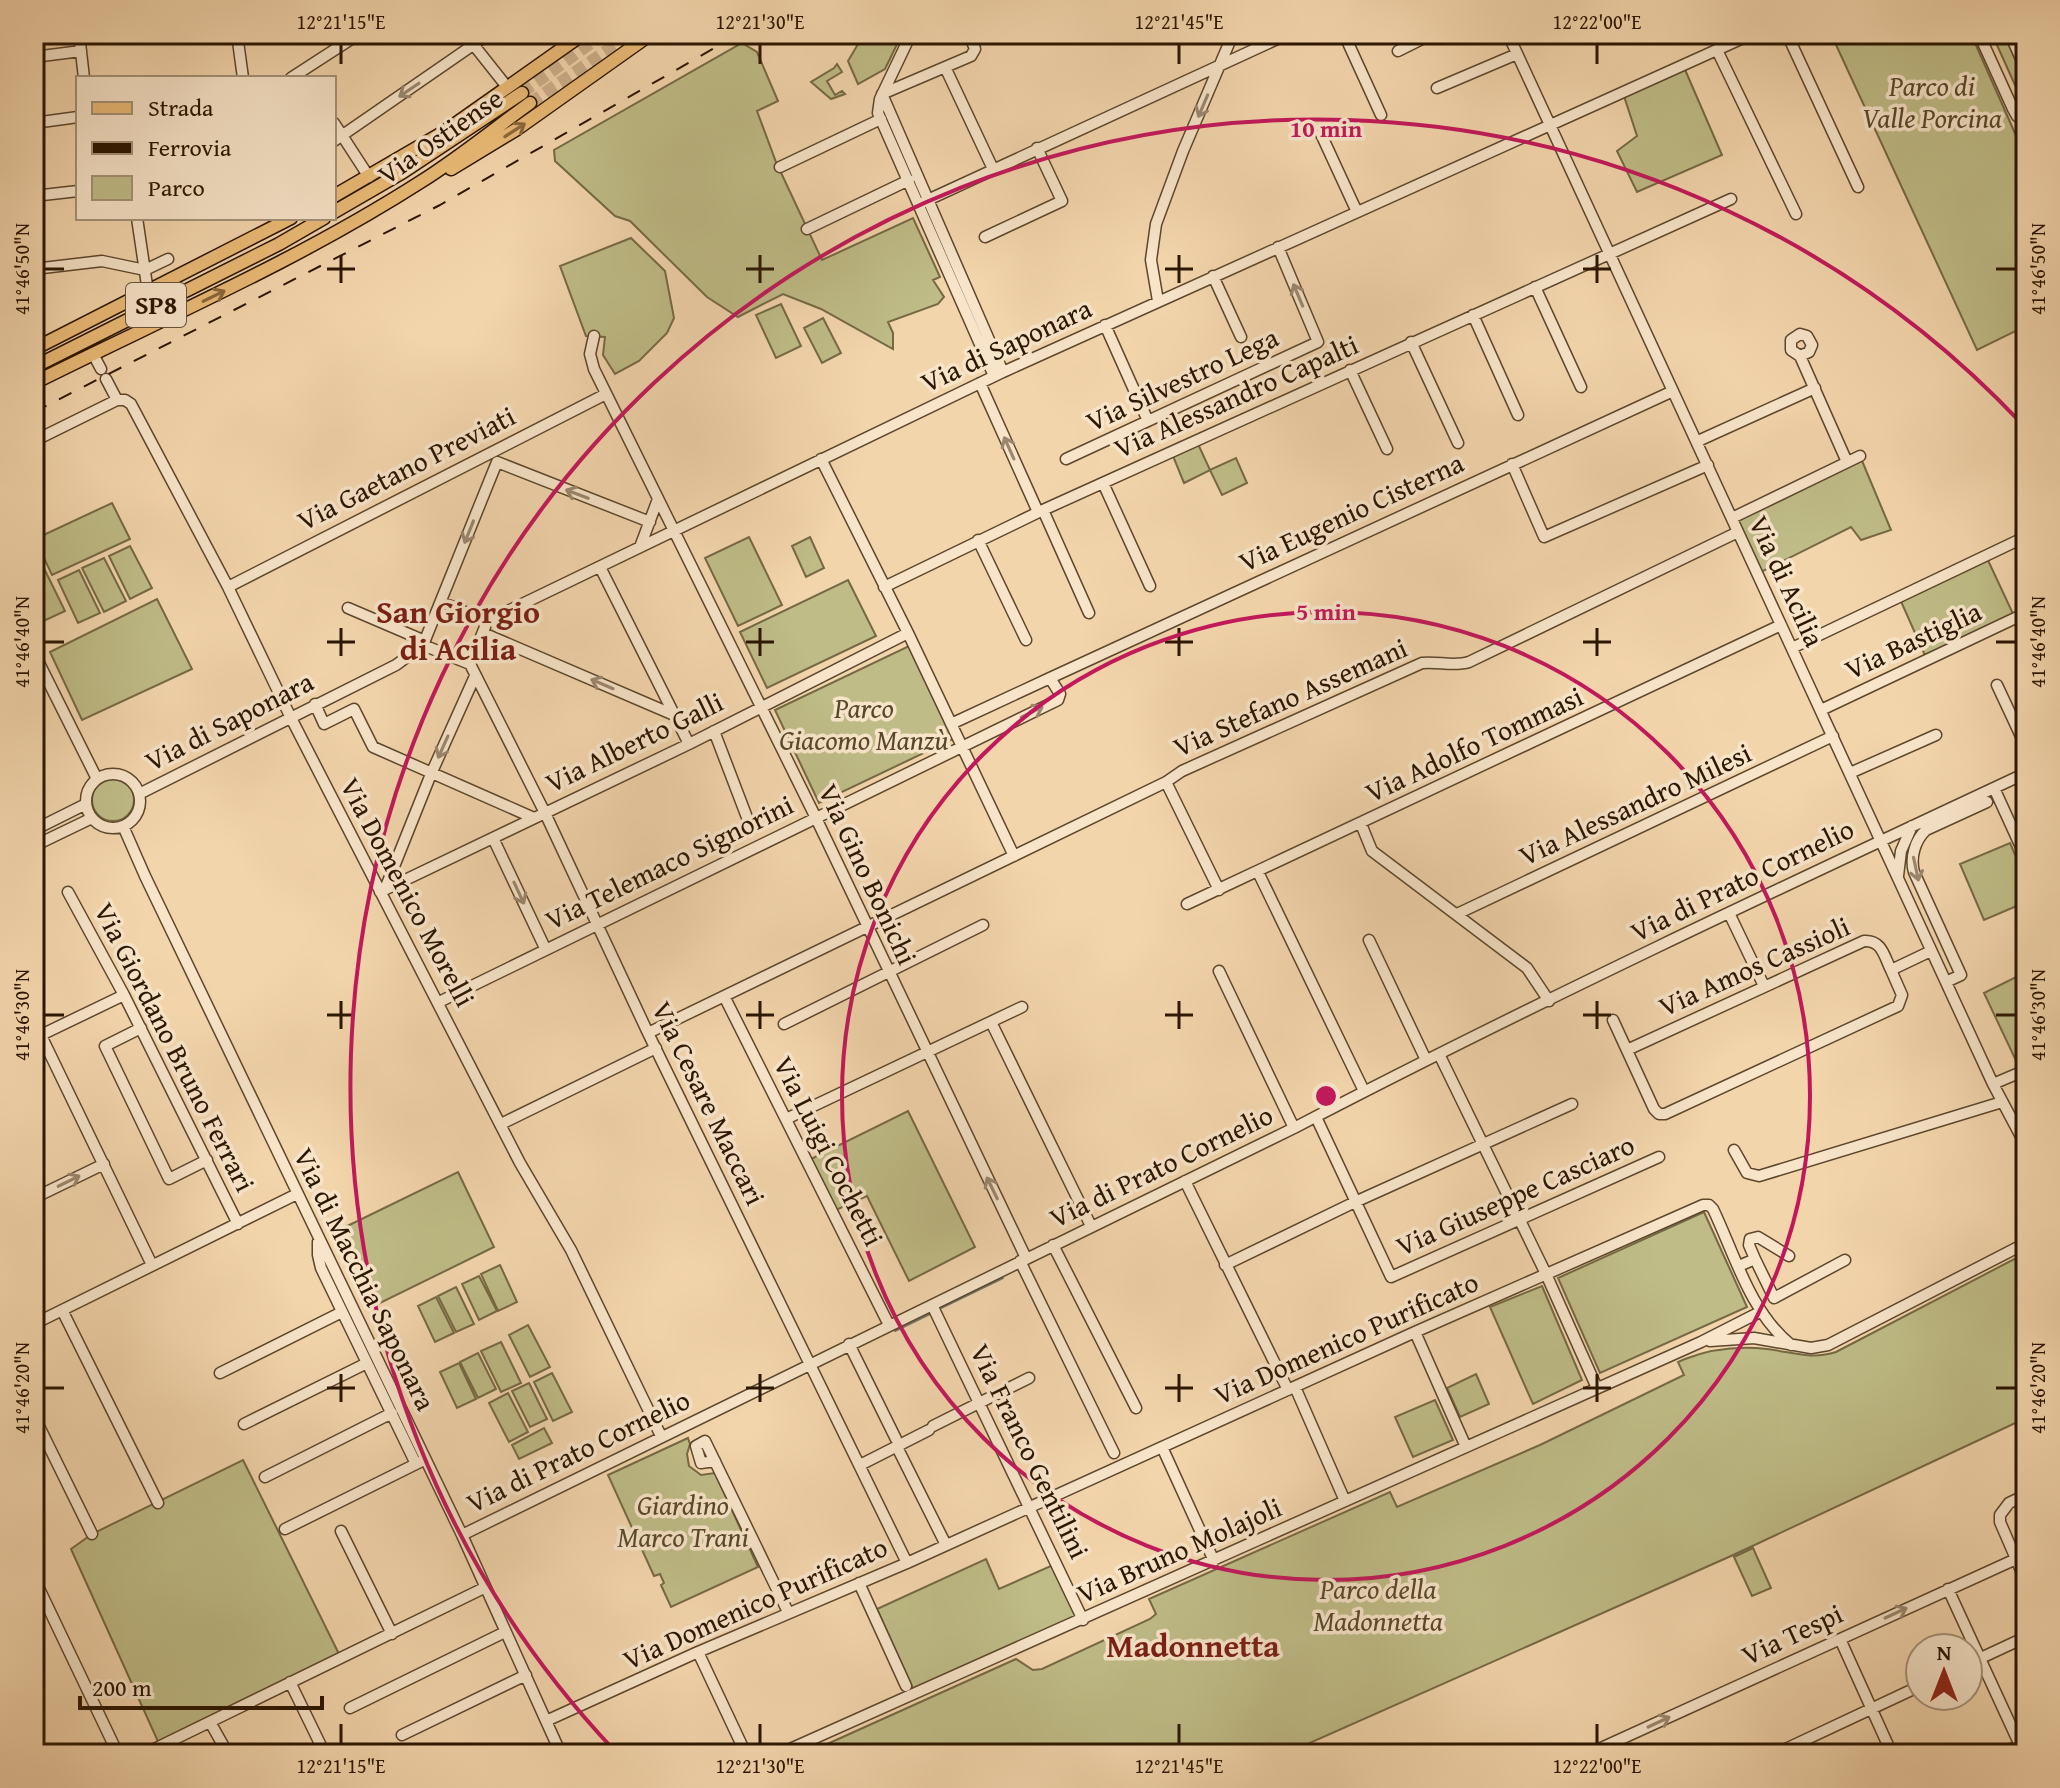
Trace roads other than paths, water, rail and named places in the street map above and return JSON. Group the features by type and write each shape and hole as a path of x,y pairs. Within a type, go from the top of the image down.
{"main road":[{"path":"336,195 433,139 583,34"},
{"path":"422,181 472,158 651,34"},
{"name":"Via Ostiense","path":"34,383 243,282 338,231 422,181 487,134 526,98 336,214"},
{"path":"336,215 419,176 487,134"},
{"path":"34,349 287,220"},
{"name":"SP8","path":"34,367 321,220"},
{"path":"279,244 325,220"}],"street":[{"path":"79,34 84,76"},
{"path":"237,34 243,76"},
{"path":"306,75 359,34"},
{"path":"465,34 507,87"},
{"path":"369,177 338,138 489,34"},
{"path":"911,34 878,107 909,180 924,201"},
{"path":"882,94 973,54 974,46 969,34"},
{"path":"1158,301 1151,260 1156,224 1233,34"},
{"path":"924,201 1288,34"},
{"path":"1344,34 1381,115"},
{"path":"1398,51 1422,39 1420,34"},
{"name":"Via di Acilia","path":"1508,34 1931,951 1993,1084 2026,1146"},
{"name":"Via di Saponara","path":"487,621 998,374 1752,34"},
{"path":"1787,34 1858,187"},
{"path":"1979,34 2013,109 2026,122"},
{"path":"2010,34 2026,70"},
{"path":"1717,50 1796,214"},
{"path":"34,57 81,51"},
{"path":"1437,88 1517,54"},
{"path":"945,67 993,169"},
{"path":"882,94 998,374"},
{"path":"34,123 76,117"},
{"path":"780,167 881,119"},
{"path":"1321,134 1357,212"},
{"path":"985,237 1062,201 1037,148"},
{"path":"807,229 909,180"},
{"path":"34,196 76,191"},
{"name":"Via Alessandro Capalti","path":"884,587 1040,511 1731,199"},
{"path":"137,220 148,292"},
{"name":"Via Silvestro Lega","path":"1066,459 1318,342 1278,247"},
{"path":"34,269 109,262 145,270 168,259"},
{"path":"1213,276 1241,337"},
{"path":"1535,287 1581,387"},
{"path":"1473,315 1518,415"},
{"path":"1105,325 1148,421"},
{"name":"Via Gino Bonichi","path":"594,336 591,361 606,394 816,818 1114,1453"},
{"path":"1411,342 1458,443"},
{"name":"Via Domenico Morelli","path":"93,354 117,400 131,404 228,587 290,716 520,1163 571,1250 661,1436"},
{"path":"1800,356 1847,462"},
{"path":"1350,370 1387,449"},
{"path":"980,383 1089,613"},
{"path":"1698,441 1815,388"},
{"name":"Via Eugenio Cisterna","path":"1050,678 1673,391"},
{"name":"Via Gaetano Previati","path":"228,587 606,394"},
{"path":"34,441 117,400"},
{"path":"490,452 497,462 650,522"},
{"path":"1732,518 1860,456"},
{"path":"821,459 1014,856"},
{"path":"424,643 497,462"},
{"path":"1512,464 1544,537 1708,465"},
{"path":"1103,483 1150,586"},
{"path":"640,547 658,499"},
{"name":"Via Stefano Assemani","path":"867,928 1166,782 1175,774 1422,663 1459,665 1469,662 1738,532"},
{"path":"978,540 1026,640"},
{"path":"1792,648 2024,542"},
{"path":"600,567 689,744"},
{"path":"348,608 470,664 487,621 441,602"},
{"name":"Via Bastiglia","path":"1821,710 2026,613"},
{"name":"Via Adolfo Tommasi","path":"1187,904 1781,625"},
{"path":"483,633 674,715"},
{"name":"Via Alberto Galli","path":"382,890 689,744 908,633"},
{"name":"Via di Saponara","path":"139,794 396,665 424,643"},
{"path":"34,653 97,779"},
{"name":"Via Cesare Maccari","path":"470,664 907,1563"},
{"path":"382,890 475,676"},
{"path":"951,724 1050,678"},
{"name":"Via Telemaco Signorini","path":"439,1002 1058,700 1060,694 1050,678"},
{"path":"1997,685 2026,747"},
{"path":"315,704 324,724 354,709 373,747 534,818"},
{"path":"714,731 748,820"},
{"path":"1850,773 1936,735"},
{"name":"Via Alessandro Milesi","path":"1457,914 1833,736"},
{"path":"1946,982 1961,975 1912,863 1922,833 1994,788 2026,773"},
{"path":"105,775 122,775 136,786 139,794 139,809 123,826 106,827 92,818 86,804 88,790 105,775"},
{"path":"1166,782 1219,890"},
{"path":"1994,788 2026,858"},
{"path":"1956,811 1987,802"},
{"path":"34,830 86,804"},
{"name":"Via di Prato Cornelio","path":"462,1535 1729,913 1913,825 1956,811"},
{"path":"34,846 92,818"},
{"path":"1361,824 1372,851 1529,970 1549,1001"},
{"path":"1898,878 1901,851 1913,825"},
{"name":"Via di Macchia Saponara","path":"123,826 319,1240 418,1463 435,1480 561,1754"},
{"path":"493,838 545,948"},
{"path":"1258,872 1364,1091"},
{"name":"Via Giordano Bruno Ferrari","path":"68,892 141,1028 238,1224"},
{"path":"1729,913 1764,986"},
{"path":"784,1024 983,925"},
{"path":"648,1033 867,928"},
{"path":"1369,940 1426,1060"},
{"name":"Via Amos Cassioli","path":"1627,1050 1867,941 1880,946 1891,970"},
{"path":"1613,1020 1654,1109 1657,1113 1665,1114 1895,1008 1902,995 1891,970 1931,951"},
{"path":"1219,971 1294,1128"},
{"path":"124,995 37,1030 152,1265"},
{"name":"Via Luigi Cochetti","path":"725,998 889,1325"},
{"path":"786,1119 1022,1007"},
{"path":"991,1022 1091,1226"},
{"path":"141,1028 105,1046 169,1179 207,1160"},
{"path":"501,1124 656,1048"},
{"path":"1439,1054 1520,1219 1597,1388"},
{"path":"1993,1084 2026,1070"},
{"path":"1734,1150 1745,1171 1756,1176 2002,1102"},
{"path":"1225,1265 1355,1202 1572,1104"},
{"path":"1316,1117 1355,1202"},
{"name":"Via Giuseppe Casciaro","path":"1355,1202 1391,1277 1659,1157"},
{"path":"34,1198 104,1164"},
{"path":"1185,1181 1345,1501"},
{"path":"34,1324 297,1194"},
{"path":"275,1205 306,1214"},
{"name":"Via Domenico Purificato","path":"546,1721 788,1612 907,1563 1415,1332 1705,1205 1713,1209 1760,1312 1774,1331 1791,1345"},
{"path":"1789,1256 1758,1237 1753,1237 1749,1245 1774,1298 1845,1260"},
{"path":"285,1529 418,1463 319,1263 319,1240"},
{"path":"1701,1342 1754,1338 1817,1347 1838,1341 2026,1243"},
{"path":"1053,1245 1136,1408"},
{"path":"1739,1266 1755,1259"},
{"name":"Via Franco Gentilini","path":"932,1305 1083,1620"},
{"path":"62,1310 158,1503"},
{"path":"220,1373 342,1312"},
{"name":"Via Bruno Molajoli","path":"779,1754 1701,1342 1760,1312"},
{"path":"1415,1332 1466,1447"},
{"path":"849,1344 896,1439"},
{"path":"244,1424 367,1363"},
{"path":"860,1465 1029,1378"},
{"path":"265,1477 392,1413"},
{"path":"34,1416 92,1534"},
{"path":"1162,1447 1214,1561"},
{"path":"899,1451 946,1545"},
{"path":"715,1461 788,1612"},
{"path":"2026,1495 2009,1503 2000,1515 2000,1522 2026,1582"},
{"path":"341,1531 392,1634"},
{"name":"Via Tespi","path":"1588,1754 2016,1559"},
{"path":"34,1578 118,1754"},
{"path":"859,1583 906,1686"},
{"path":"144,1754 484,1588"},
{"path":"1948,1589 1968,1632"},
{"path":"350,1708 505,1632"},
{"path":"1984,1656 2026,1637"},
{"path":"1840,1639 1892,1754"},
{"path":"698,1652 746,1754"},
{"path":"1984,1667 2022,1750 2000,1754"},
{"path":"402,1735 526,1675"},
{"path":"290,1682 325,1754"},
{"path":"1775,1754 1904,1693"},
{"path":"210,1722 228,1754"},
{"path":"34,1741 41,1754"}],"waterway":[{"path":"939,1309 1003,1278"},
{"path":"895,1331 930,1314"}],"tunnel":[{"path":"522,93 603,34"},
{"path":"530,103 631,34"}],"railway":[{"path":"34,412 440,205 739,34"}],"district":[{"name":"San Giorgio di Acilia","path":"458,630"},
{"name":"Madonnetta","path":"1193,1646"}],"park label":[{"name":"Parco di Valle Porcina","path":"1932,102"},
{"name":"Parco Giacomo Manzù","path":"864,724"},
{"name":"Giardino Marco Trani","path":"683,1521"},
{"name":"Parco della Madonnetta","path":"1378,1605"}]}
